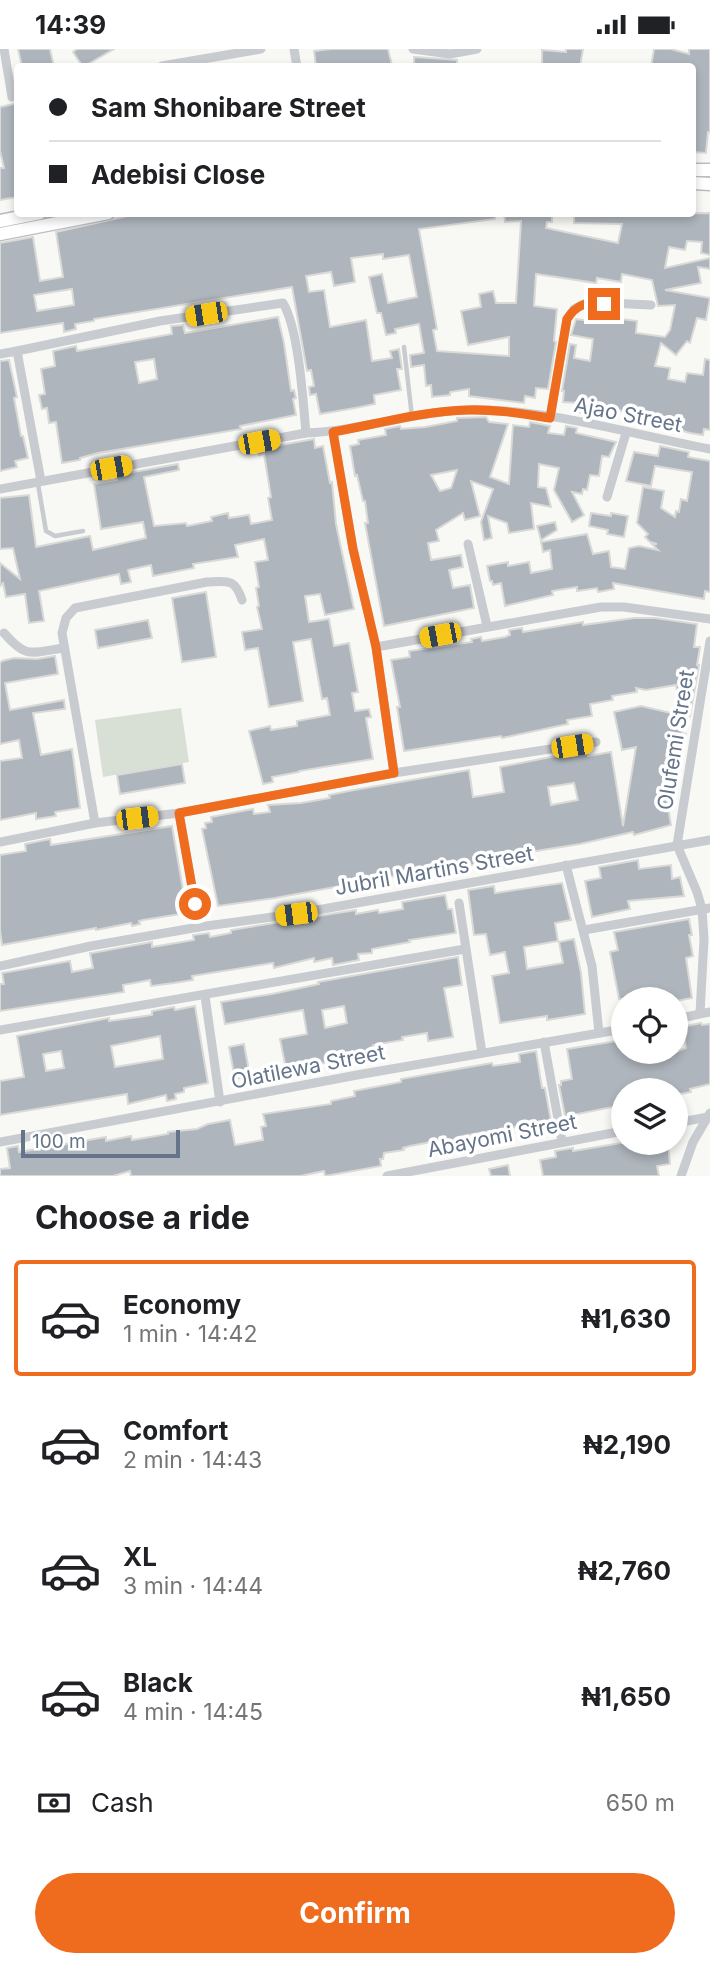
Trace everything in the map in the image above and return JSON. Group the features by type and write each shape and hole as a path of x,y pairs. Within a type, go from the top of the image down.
{"main road":[{"path":"0,221 20,217"},
{"path":"0,234 87,217"}],"street":[{"path":"4,49 14,92"},
{"path":"179,63 261,49"},
{"path":"413,49 450,54 477,49"},
{"path":"550,418 567,319 574,309 587,302 651,305"},
{"path":"0,354 160,321 283,303 287,309 295,347 306,433"},
{"path":"18,351 39,482"},
{"name":"Ajao Street","path":"0,489 306,433 333,432 468,410 550,418 710,449"},
{"path":"333,432 353,549 376,647 394,773"},
{"path":"607,497 626,432"},
{"path":"468,544 486,626"},
{"path":"95,823 62,633 66,618 75,608 223,581 232,583 238,589 242,600"},
{"path":"376,647 601,607 624,607 710,619"},
{"path":"4,633 18,650 25,652 64,647"},
{"name":"Olufemi Street","path":"677,845 710,641"},
{"path":"0,842 95,823 179,813 394,773 596,742"},
{"path":"179,813 199,927"},
{"name":"Jubril Martins Street","path":"0,966 199,927 296,914 710,841"},
{"path":"677,845 706,909 705,1013"},
{"path":"566,865 592,966 599,1033"},
{"path":"459,903 482,1053"},
{"path":"584,930 706,909"},
{"path":"0,1030 466,949"},
{"path":"205,996 220,1102"},
{"name":"Olatilewa Street","path":"0,1142 611,1031"},
{"path":"544,1042 562,1141"},
{"path":"688,1119 709,1115"},
{"path":"681,1176 693,1142 709,1115"},
{"name":"Abayomi Street","path":"387,1176 611,1133"}],"lane":[{"path":"404,347 412,418"},
{"path":"39,482 46,531 55,536 83,531"}],"shaded area":[{"path":"181,708 189,762 103,777 95,720"}],"building":[{"path":"18,49 50,49 53,63 21,63"},
{"path":"77,49 114,49 90,63 80,63 73,52"},
{"path":"388,49 392,63 316,63 314,51"},
{"path":"566,49 583,49 581,63 542,63 542,50 566,52"},
{"path":"654,49 671,49 689,54 689,49 710,49 710,132 706,153 696,152 696,63 652,63"},
{"path":"414,57 457,60 457,63 414,63"},
{"path":"14,104 14,198 0,200 0,168 4,168 0,151 0,107"},
{"path":"696,213 710,213 710,255 701,253 702,242 687,241 685,250 669,247 665,268 710,258 710,269 698,267 701,283 665,290 710,298 706,320 697,318 690,343 687,341 676,355 661,343 655,366 670,368 668,379 685,382 687,373 703,375 705,359 710,360 710,430 704,429 703,435 690,433 676,429 677,423 667,422 668,418 642,414 642,419 631,418 631,412 607,409 605,417 577,412 577,403 563,402 562,391 570,344 576,345 574,358 590,361 593,339 571,335 576,319 598,322 599,312 614,314 614,318 637,321 636,333 665,337 670,330 675,305 658,306 652,280 622,274 621,282 597,278 596,283 536,274 534,306 557,309 556,342 548,389 536,388 535,398 525,396 524,403 469,396 469,389 432,397 431,385 426,386 424,365 411,367 410,355 424,353 419,324 395,329 396,333 386,335 381,313 377,313 369,277 382,274 388,303 417,297 409,255 383,259 383,254 351,258 355,282 334,286 331,272 306,276 309,292 324,290 330,327 366,320 372,361 392,358 390,351 399,349 402,369 397,369 401,390 374,395 375,404 320,414 316,394 310,395 309,387 314,386 311,370 307,371 292,287 94,319 75,324 76,329 64,332 63,323 0,333 0,243 33,237 40,281 63,277 56,232 123,217 495,217 419,229 437,329 433,330 437,351 509,356 509,337 468,345 461,311 481,307 479,294 493,291 496,303 516,303 521,221 505,222 504,217 552,217 552,222 547,222 546,228 618,243 622,224 574,223 574,217 696,217","holes":["72,289 74,305 37,311 34,295"]},
{"path":"278,317 291,391 294,390 296,398 293,399 296,415 240,426 241,429 98,453 62,463 56,422 49,423 47,408 42,409 39,395 45,394 41,369 55,366 53,351 76,346 77,351 172,334 171,326 183,325 185,333","holes":["154,359 157,379 139,383 135,362"]},
{"path":"9,360 17,397 14,398 21,436 28,458 15,461 17,467 0,471 0,361"},
{"path":"486,417 489,422 508,424 490,477 509,484 513,425 529,427 530,422 550,426 548,433 564,435 566,426 577,428 576,433 616,442 609,457 602,456 599,476 590,475 587,490 583,489 582,494 572,492 584,515 572,522 554,490 559,468 539,464 538,487 546,488 551,507 531,503 534,529 509,533 507,523 488,516 492,538 484,540 481,522 493,489 471,481 480,516 465,520 463,513 436,530 439,541 428,543 431,560 461,555 463,567 449,570 453,588 470,585 474,608 384,626 365,523 368,523 365,501 357,475 355,476 350,446 359,444 358,440 386,435 385,429 400,426 401,429 425,427 457,421 457,418","holes":["457,470 451,488 440,491 431,475"]},
{"path":"314,439 315,448 323,446 330,483 332,482 336,524 354,609 325,615 320,594 305,596 309,622 329,619 334,646 349,643 358,692 352,693 355,711 369,709 371,717 366,718 373,759 272,777 273,782 263,784 249,731 270,726 271,730 297,726 297,721 330,715 327,698 322,699 311,639 293,642 303,701 269,707 258,648 245,650 242,632 262,629 257,607 256,588 259,587 255,562 268,560 264,539 235,545 238,557 193,564 194,568 153,576 151,565 128,570 131,582 121,584 119,574 39,591 44,621 29,623 25,594 6,597 3,583 0,586 0,563 20,579 13,548 0,549 0,498 29,495 36,547 90,536 93,550 146,538 143,522 101,529 94,484 117,480 116,475 178,464 179,470 144,477 154,526 186,523 187,526 212,521 211,517 228,513 229,518 249,515 251,524 272,520 264,454 259,455 258,449"},
{"path":"660,446 689,452 688,457 710,461 710,592 705,591 704,599 613,583 614,589 598,592 597,588 577,591 577,587 552,591 553,595 505,606 501,583 493,585 487,566 529,562 531,573 552,569 550,550 543,552 541,542 587,534 593,554 609,551 611,567 625,569 629,548 639,546 658,550 652,544 657,544 645,537 648,534 637,523 643,487 664,491 661,508 675,517 676,511 679,512 681,499 687,501 692,472 655,466 651,486 626,481 634,452 658,456"},
{"path":"591,513 628,516 624,537 607,534 608,530 589,526"},
{"path":"555,522 557,530 541,540 537,526"},
{"path":"206,592 216,657 182,662 172,598"},
{"path":"634,618 697,624 694,647 700,647 699,665 690,716 678,714 681,696 678,696 676,685 646,690 636,688 637,692 612,696 613,700 590,704 592,716 567,720 568,724 502,738 501,736 404,751 397,707 400,707 391,660 410,657 409,651 472,642 471,639 481,637 482,641 505,637 510,635 509,630 522,628 523,632 583,622 583,625"},
{"path":"148,620 152,638 98,648 95,630"},
{"path":"55,656 58,674 5,683 10,710 64,700 65,709 33,713 41,755 72,749 80,808 55,812 56,816 36,819 36,813 0,820 0,761 22,758 19,740 0,744 0,663 14,658 37,659"},
{"path":"641,706 684,716 682,733 686,734 674,796 666,794 671,825 634,835 633,832 466,866 466,863 218,906 202,829 206,828 205,823 212,822 211,817 253,809 254,814 270,812 268,805 330,798 329,795 469,770 473,797 504,792 500,767 587,750 588,756 611,752 623,826 636,747 622,750 614,712","holes":["574,783 578,800 551,805 548,787"]},
{"path":"182,764 185,783 120,794 117,775"},
{"path":"172,826 187,913 143,920 132,926 131,923 96,928 2,945 0,855 26,851 25,844 50,839 51,845"},
{"path":"638,860 639,869 671,865 672,879 680,877 684,896 628,901 630,909 592,917 585,881 601,878 599,867"},
{"path":"562,883 571,920 555,923 558,941 524,947 527,969 563,963 559,942 574,939 585,1014 500,1023 492,976 509,973 505,952 490,955 486,934 474,935 468,890 494,886 495,893"},
{"path":"445,895 448,909 452,909 456,933 372,949 372,953 358,954 359,960 333,965 332,958 314,962 314,958 274,968 273,963 192,976 193,980 174,983 151,986 150,980 123,985 124,992 0,1011 0,984 4,984 2,973 70,961 72,972 93,968 90,953 152,942 152,947 194,940 193,935 209,933 210,937 231,933 231,930 356,910 356,914 378,910 379,913 403,909 402,902"},
{"path":"689,919 693,956 686,958 692,998 688,999 688,987 617,987 610,952 618,950 614,932"},
{"path":"458,957 462,985 444,988 453,1037 428,1041 427,1033 402,1037 403,1040 373,1045 375,1055 286,1069 280,1039 307,1034 303,1010 225,1024 221,1002 272,994 319,984 318,982","holes":["344,1006 347,1023 325,1028 322,1010"]},
{"path":"195,1006 208,1083 184,1088 184,1092 175,1094 176,1099 167,1101 166,1095 128,1104 127,1094 0,1115 0,1081 24,1077 17,1036 109,1018 109,1021 152,1015 152,1011 174,1007 175,1010","holes":["160,1036 163,1059 115,1067 111,1046","61,1051 64,1068 46,1071 43,1054"]},
{"path":"710,1024 710,1084 690,1089 691,1092 688,1093 688,1078 611,1078 611,1107 572,1115 573,1120 566,1121 559,1085 561,1081 572,1079 567,1049 611,1042 611,1064 688,1064 688,1026"},
{"path":"244,1044 250,1076 235,1079 229,1047"},
{"path":"536,1051 551,1121 511,1128 512,1133 492,1137 491,1131 462,1136 464,1144 432,1151 431,1142 410,1146 403,1148 404,1150 384,1153 383,1159 380,1159 381,1166 325,1176 324,1171 300,1176 131,1176 130,1171 113,1176 0,1176 0,1169 10,1168 7,1148 18,1146 19,1152 106,1137 106,1141 131,1136 132,1140 197,1129 230,1120 235,1145 263,1140 261,1127 266,1126 263,1114 331,1104 331,1101 355,1096 354,1091 401,1082 401,1079 492,1063 493,1066 520,1062 519,1054"},
{"path":"611,1145 611,1155 669,1155 670,1164 657,1166 659,1176 543,1176 540,1160 556,1157 555,1151 573,1148 573,1151"},
{"path":"508,1165 510,1176 491,1176 489,1169"}],"route":[{"path":"195,904 179,813 394,773 376,647 353,549 333,432 468,410 550,418 567,319 574,309 587,302 604,304"}]}
